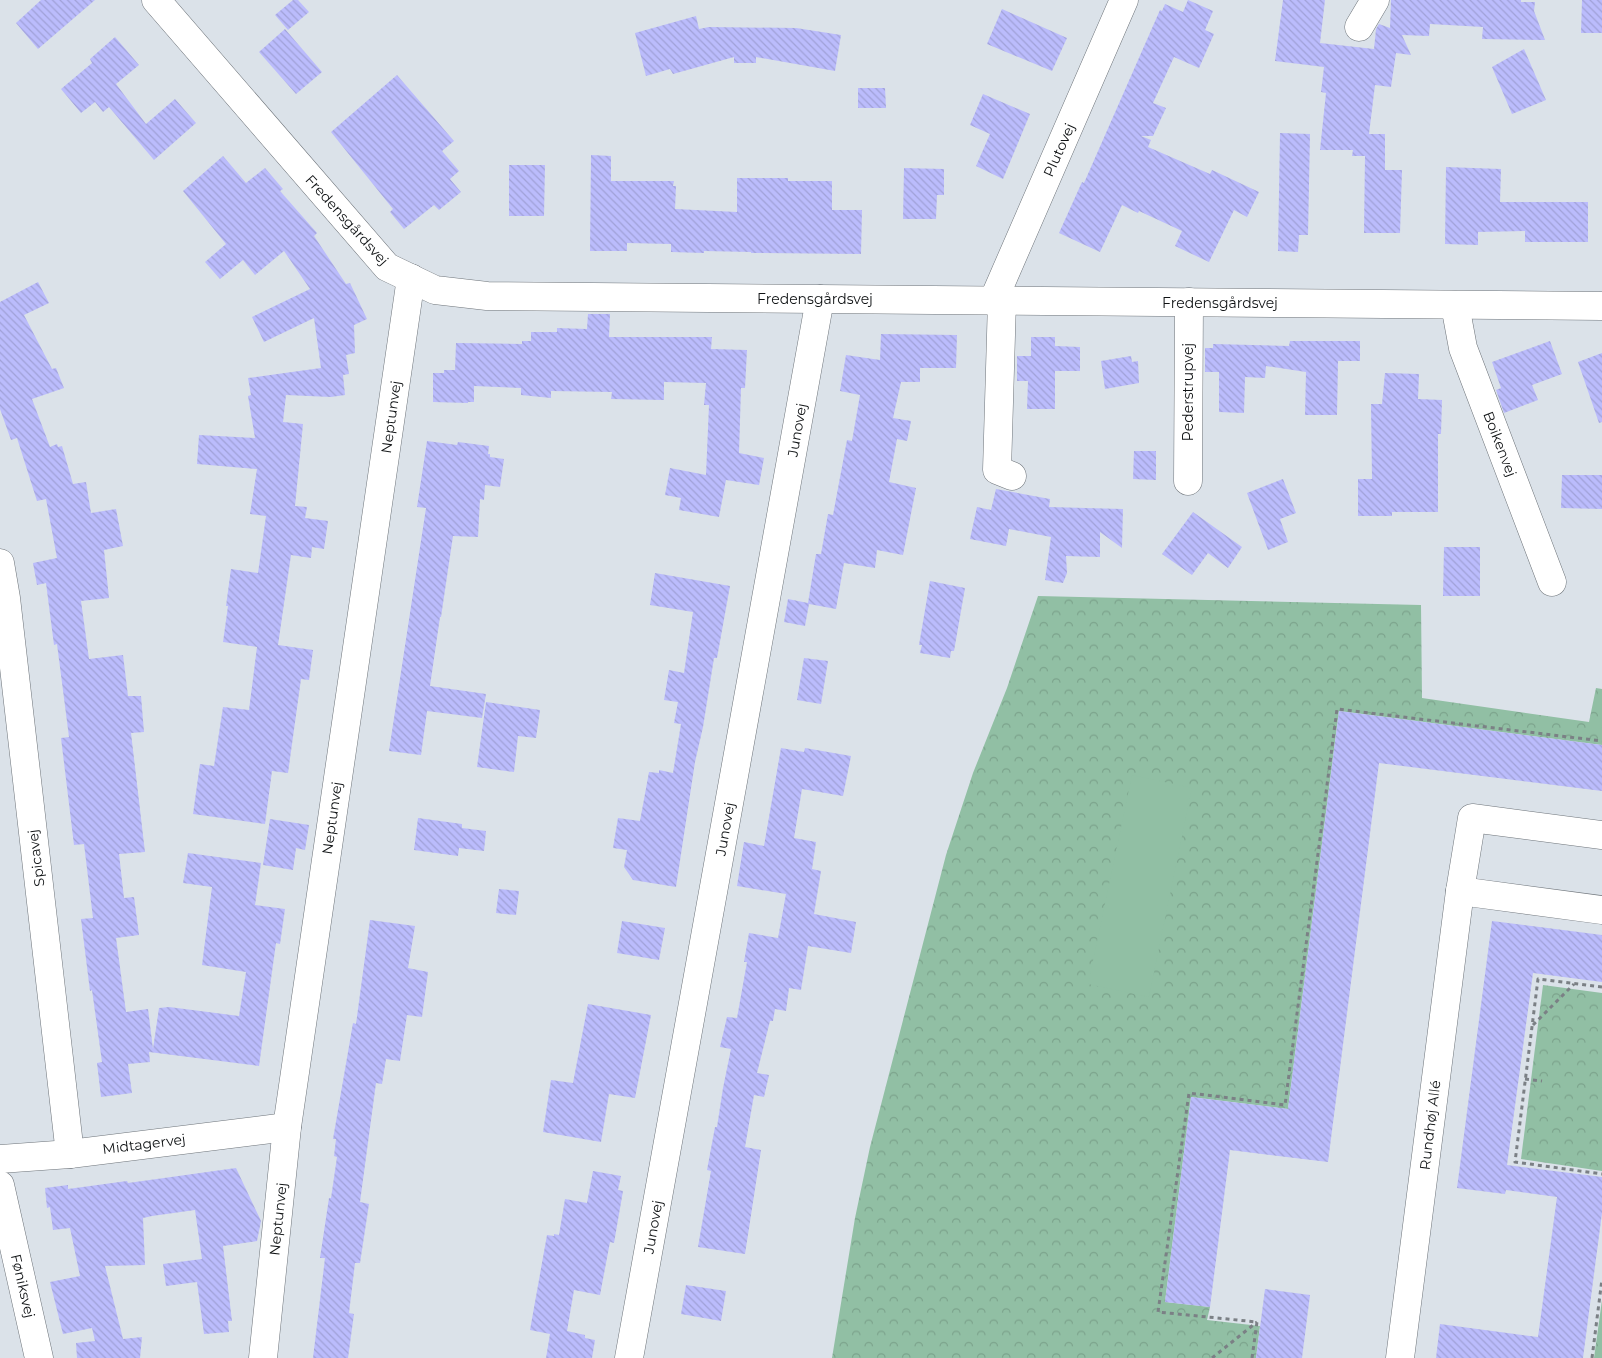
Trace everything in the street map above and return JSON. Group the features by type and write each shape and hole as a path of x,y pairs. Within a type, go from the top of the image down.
{"street":[{"name":"Fredensgårdsvej","path":"156,0 387,267 435,290 487,296 1602,306"},
{"name":"Plutovej","path":"997,301 1124,0"},
{"path":"1359,27 1375,0"},
{"name":"Neptunvej","path":"263,1358 287,1127 411,278"},
{"name":"Junovej","path":"629,1358 820,299"},
{"path":"997,301 997,470 1012,476"},
{"name":"Pederstrupvej","path":"1188,481 1189,302"},
{"name":"Boikenvej","path":"1455,305 1463,348 1552,582"},
{"name":"Spicavej","path":"0,563 6,598 70,1154"},
{"name":"Rundhøj Allé","path":"1400,1358 1460,891 1472,818 1602,835"},
{"path":"1460,891 1602,910"},
{"name":"Midtagervej","path":"0,1159 70,1154 287,1127"},
{"name":"Føniksvej","path":"0,1186 39,1358"}],"path":[{"path":"1257,1322 1158,1312 1189,1093 1286,1105 1337,709 1602,741"},
{"path":"1602,987 1538,979 1515,1162 1602,1174"},
{"path":"1532,1026 1574,984"},
{"path":"1525,1079 1542,1081"},
{"path":"1592,1358 1602,1279"},
{"path":"1212,1358 1257,1322"},
{"path":"1252,1358 1257,1322"}],"green space":[{"path":"1038,596 1421,605 1422,698 1589,722 1596,688 1602,689 1602,745 1339,711 1288,1109 1191,1097 1165,1302 1210,1307 1207,1320 1260,1326 1256,1358 832,1358 855,1218 870,1147 946,855 973,773 1007,688"},
{"path":"1132,775 1192,788 1149,997 1088,984"},
{"path":"1543,985 1602,993 1602,1171 1521,1159"},
{"path":"1602,1300 1602,1358 1594,1358"}],"building":[{"path":"41,0 95,0 38,49 16,23"},
{"path":"293,0 298,0 309,12 288,30 275,15"},
{"path":"1188,0 1213,11 1205,30 1214,34 1199,68 1174,57 1153,103 1166,108 1153,136 1141,136 1151,140 1148,147 1210,174 1212,170 1259,192 1247,217 1234,210 1209,262 1175,246 1182,231 1122,205 1100,252 1059,233 1082,182 1084,183 1160,10 1162,11 1165,4 1183,12"},
{"path":"1283,0 1325,0 1320,43 1374,49 1376,29 1379,24 1390,28 1391,0 1521,0 1521,2 1535,2 1534,11 1545,40 1482,39 1483,27 1430,24 1429,36 1402,35 1411,55 1396,53 1391,87 1375,85 1369,134 1385,134 1385,170 1402,170 1400,233 1364,233 1365,156 1352,156 1353,150 1320,150 1326,93 1321,92 1324,67 1275,61"},
{"path":"1582,0 1602,0 1602,33 1581,33"},
{"path":"1002,9 1067,38 1052,71 987,44"},
{"path":"696,16 699,29 709,27 796,28 841,35 835,71 756,57 756,63 734,63 734,57 673,74 670,69 646,76 635,33"},
{"path":"285,29 322,72 296,94 259,52"},
{"path":"115,37 139,65 116,84 146,124 175,99 196,123 154,160 109,107 103,112 95,102 81,113 61,89 92,63 90,59"},
{"path":"1524,49 1546,100 1512,114 1492,67"},
{"path":"397,75 454,141 442,151 459,171 450,179 461,192 439,210 434,205 404,229 390,212 393,209 331,132"},
{"path":"858,88 885,88 886,108 858,108"},
{"path":"983,94 1030,114 1003,179 976,166 990,134 970,125"},
{"path":"1280,133 1310,134 1308,235 1299,235 1298,252 1278,251"},
{"path":"591,155 611,156 611,181 674,181 673,186 676,186 675,209 737,212 737,178 788,178 788,181 832,181 832,210 862,210 861,254 671,252 671,244 627,243 627,251 590,251"},
{"path":"223,156 246,183 265,168 283,189 280,191 317,233 314,236 346,284 350,283 367,319 354,325 355,353 346,355 349,374 343,375 345,395 331,397 286,395 283,422 303,424 295,506 307,507 305,518 328,521 324,549 312,547 311,558 291,555 278,645 313,650 309,680 301,679 288,773 272,771 265,824 193,814 200,764 214,766 223,707 249,710 257,647 223,642 228,606 226,606 231,569 258,573 266,516 250,514 257,469 197,464 199,435 255,438 248,396 251,395 248,378 321,368 314,318 264,342 252,317 310,289 284,251 255,275 243,260 220,279 205,262 226,244 183,191"},
{"path":"509,165 545,165 544,216 509,216"},
{"path":"1446,167 1501,169 1500,202 1588,202 1588,242 1525,242 1525,231 1478,232 1478,245 1445,244"},
{"path":"904,168 944,169 944,195 937,195 936,219 903,219"},
{"path":"38,282 49,303 24,315 52,369 56,368 64,388 32,399 50,447 57,444 58,447 62,446 73,484 86,482 91,513 116,509 123,546 104,550 109,598 81,601 89,659 123,655 128,696 141,696 144,732 131,733 145,852 119,854 124,898 134,897 139,935 116,938 126,1012 148,1009 153,1049 159,1008 169,1007 239,1016 246,972 202,965 212,887 183,883 188,853 261,863 255,905 285,909 280,944 276,943 259,1066 149,1052 150,1062 128,1064 132,1093 101,1097 97,1063 102,1062 92,990 90,991 81,919 93,918 84,844 74,845 61,738 69,737 57,644 54,645 46,583 37,585 33,563 57,558 46,499 37,501 17,438 11,440 0,409 0,302"},
{"path":"588,314 610,314 609,337 712,337 711,349 747,350 745,388 741,388 739,453 764,458 759,485 726,480 719,517 679,510 681,498 665,495 670,468 706,475 709,405 704,405 706,383 664,382 664,400 611,399 612,392 551,391 551,398 521,395 521,388 474,386 474,402 433,402 433,373 455,370 456,343 522,344 522,341 531,341 531,332 557,332 557,328 587,329"},
{"path":"881,334 957,335 956,368 920,368 920,382 901,382 893,418 911,421 907,441 897,439 889,482 916,488 903,555 877,550 875,568 844,563 836,609 809,604 805,626 784,622 788,599 808,603 816,554 821,554 828,514 833,515 847,440 852,441 860,395 840,391 846,355 880,360"},
{"path":"1031,337 1055,337 1055,346 1080,347 1080,371 1055,371 1055,409 1027,409 1028,381 1017,381 1017,356 1031,356"},
{"path":"1290,341 1360,341 1360,361 1338,361 1337,415 1305,415 1306,372 1266,366 1265,378 1245,377 1244,413 1219,412 1219,372 1205,372 1205,348 1213,348 1213,344 1289,346"},
{"path":"1550,341 1562,374 1532,385 1538,400 1504,413 1496,390 1501,388 1492,362"},
{"path":"1602,353 1602,422 1599,423 1578,362"},
{"path":"1131,356 1132,362 1138,361 1139,383 1105,389 1101,361"},
{"path":"1385,373 1419,374 1418,399 1442,400 1441,434 1438,434 1438,512 1392,512 1392,516 1358,516 1358,479 1372,479 1371,404 1382,404"},
{"path":"427,441 457,445 458,442 489,446 488,454 490,454 490,457 504,459 500,487 485,485 484,500 480,499 478,537 453,536 430,686 486,694 482,718 427,711 421,755 389,751 426,508 417,507"},
{"path":"1134,451 1156,451 1156,480 1133,479"},
{"path":"1562,475 1602,475 1602,509 1561,508"},
{"path":"1283,479 1296,513 1280,519 1288,542 1268,550 1247,493"},
{"path":"996,489 1050,499 1049,507 1123,509 1122,548 1100,532 1100,557 1066,556 1067,573 1063,583 1045,580 1051,537 1009,529 1006,546 970,539 977,507 991,510"},
{"path":"1193,512 1242,547 1228,568 1208,553 1192,575 1162,554"},
{"path":"1444,547 1480,547 1480,596 1443,596"},
{"path":"655,573 730,586 717,658 714,658 703,727 695,762 676,887 633,880 624,867 627,850 613,848 618,818 640,821 649,772 659,773 659,770 673,773 681,724 674,723 678,702 664,700 669,670 684,673 693,612 650,605"},
{"path":"930,581 965,588 954,651 951,651 950,658 920,653 922,645 919,645"},
{"path":"804,658 828,661 821,704 797,700"},
{"path":"486,702 540,710 536,738 518,736 514,772 477,767"},
{"path":"1339,711 1602,745 1602,791 1379,763 1328,1162 1230,1150 1210,1307 1165,1302 1191,1097 1288,1109"},
{"path":"781,748 804,752 805,748 851,756 843,796 802,789 794,838 816,842 812,869 821,871 814,914 856,922 851,953 808,946 801,990 789,988 786,1011 775,1009 773,1021 770,1021 757,1073 769,1075 764,1097 754,1095 745,1147 761,1150 745,1254 698,1247 711,1171 707,1170 731,1049 720,1047 727,1017 737,1018 747,962 744,962 749,933 778,938 786,894 737,886 744,842 764,846"},
{"path":"418,818 462,824 462,828 486,831 484,851 459,848 458,856 414,850"},
{"path":"270,819 309,825 305,850 296,848 293,870 263,865"},
{"path":"499,889 519,891 516,915 496,913"},
{"path":"370,920 415,926 408,968 428,972 422,1017 407,1015 400,1061 386,1059 382,1084 376,1083 360,1202 369,1204 360,1263 355,1263 349,1313 354,1314 348,1358 313,1358 325,1258 320,1258 337,1157 334,1156 336,1139 333,1139 353,1023 356,1024"},
{"path":"622,921 665,928 659,960 617,953"},
{"path":"1492,921 1602,935 1602,982 1533,973 1507,1165 1602,1177 1602,1213 1583,1358 1436,1358 1440,1324 1538,1337 1557,1197 1506,1190 1505,1194 1457,1188"},
{"path":"588,1004 651,1015 635,1098 609,1094 601,1142 543,1132 551,1080 573,1083"},
{"path":"236,1168 261,1221 257,1241 223,1246 232,1321 228,1321 229,1332 204,1334 197,1282 166,1286 163,1264 202,1259 195,1210 152,1216 143,1218 145,1265 105,1266 123,1339 142,1337 140,1358 77,1358 76,1343 95,1341 92,1328 63,1334 50,1282 80,1276 70,1228 53,1230 50,1207 47,1208 45,1188 68,1185 68,1189 127,1181 128,1183"},
{"path":"593,1171 621,1176 618,1190 623,1191 614,1243 610,1242 600,1295 574,1290 567,1331 585,1335 585,1338 595,1340 592,1358 546,1358 550,1334 530,1330 547,1235 559,1235 565,1199 587,1203"},
{"path":"686,1285 726,1291 721,1321 681,1314"},
{"path":"1265,1289 1310,1295 1302,1358 1256,1358"}]}
